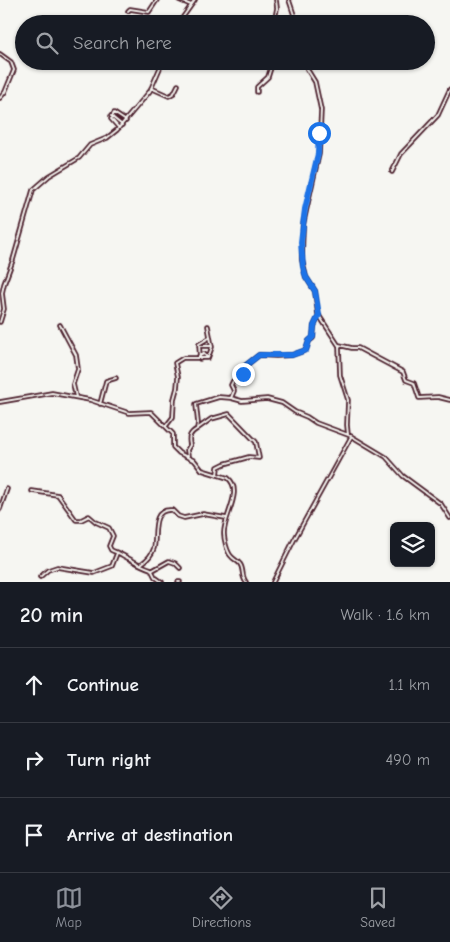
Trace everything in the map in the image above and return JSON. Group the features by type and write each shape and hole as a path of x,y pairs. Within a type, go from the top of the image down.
{"street":[{"path":"128,11 130,9 148,12 157,0"},
{"path":"179,0 191,5"},
{"path":"184,15 195,0"},
{"path":"275,15 276,0"},
{"path":"289,0 294,15"},
{"path":"0,54 11,62 14,70 5,92 0,98"},
{"path":"0,322 4,310 2,292 4,284 23,228 33,190 49,176 79,158 89,146 107,138 119,128 152,88 159,70"},
{"path":"257,92 257,87 270,76 271,70"},
{"path":"308,70 314,80 321,110 318,154 305,211 301,258 306,277 315,291 319,315 339,345 340,375 348,400 349,413 346,425 348,435"},
{"path":"152,88 169,96 174,93 178,85"},
{"path":"392,172 401,154 438,115 450,89"},
{"path":"111,116 114,113 126,121"},
{"path":"111,116 122,125"},
{"path":"111,116 112,121 119,128"},
{"path":"231,398 234,391 231,385 233,381 242,375 245,366 258,355 292,355 306,350 309,341 313,337 314,326 319,315"},
{"path":"60,325 76,355 78,369 73,382 76,397"},
{"path":"208,326 212,346 208,358"},
{"path":"200,357 200,342 210,337"},
{"path":"339,345 358,348 403,372 406,380 414,383 419,398 438,397 450,400"},
{"path":"199,346 212,346"},
{"path":"200,357 204,354 208,358"},
{"path":"166,426 172,417 177,388 178,377 175,363 182,358 208,358"},
{"path":"100,404 106,381 116,378"},
{"path":"0,402 51,393 76,397 129,413 151,412 174,436 173,447 179,453 188,456 202,470 230,480 235,490 224,533 231,556 240,564 244,582"},
{"path":"197,429 196,404 218,398 231,398 242,401 266,399 277,401 316,423 351,436 387,458 404,476 441,504 450,518"},
{"path":"188,456 189,437 192,432 211,419 229,414 256,442 259,458 250,457 223,464 218,467 217,475"},
{"path":"273,582 340,460 351,436"},
{"path":"0,509 7,490"},
{"path":"32,491 58,495 76,520 89,516 96,522 109,528 113,538 109,547 111,550 153,570 169,561 175,563 180,568"},
{"path":"141,564 154,549 155,524 166,510 172,510 178,516 185,518 203,514 227,519"},
{"path":"40,577 48,570 57,567 96,573 112,566 117,553"},
{"path":"153,570 154,577 162,582"}],"route":[{"path":"243,374 244,367 259,355 292,355 306,350 314,334 314,326 319,315 318,307 314,288 306,277 303,267 301,242 305,209 318,154 319,133"}]}
